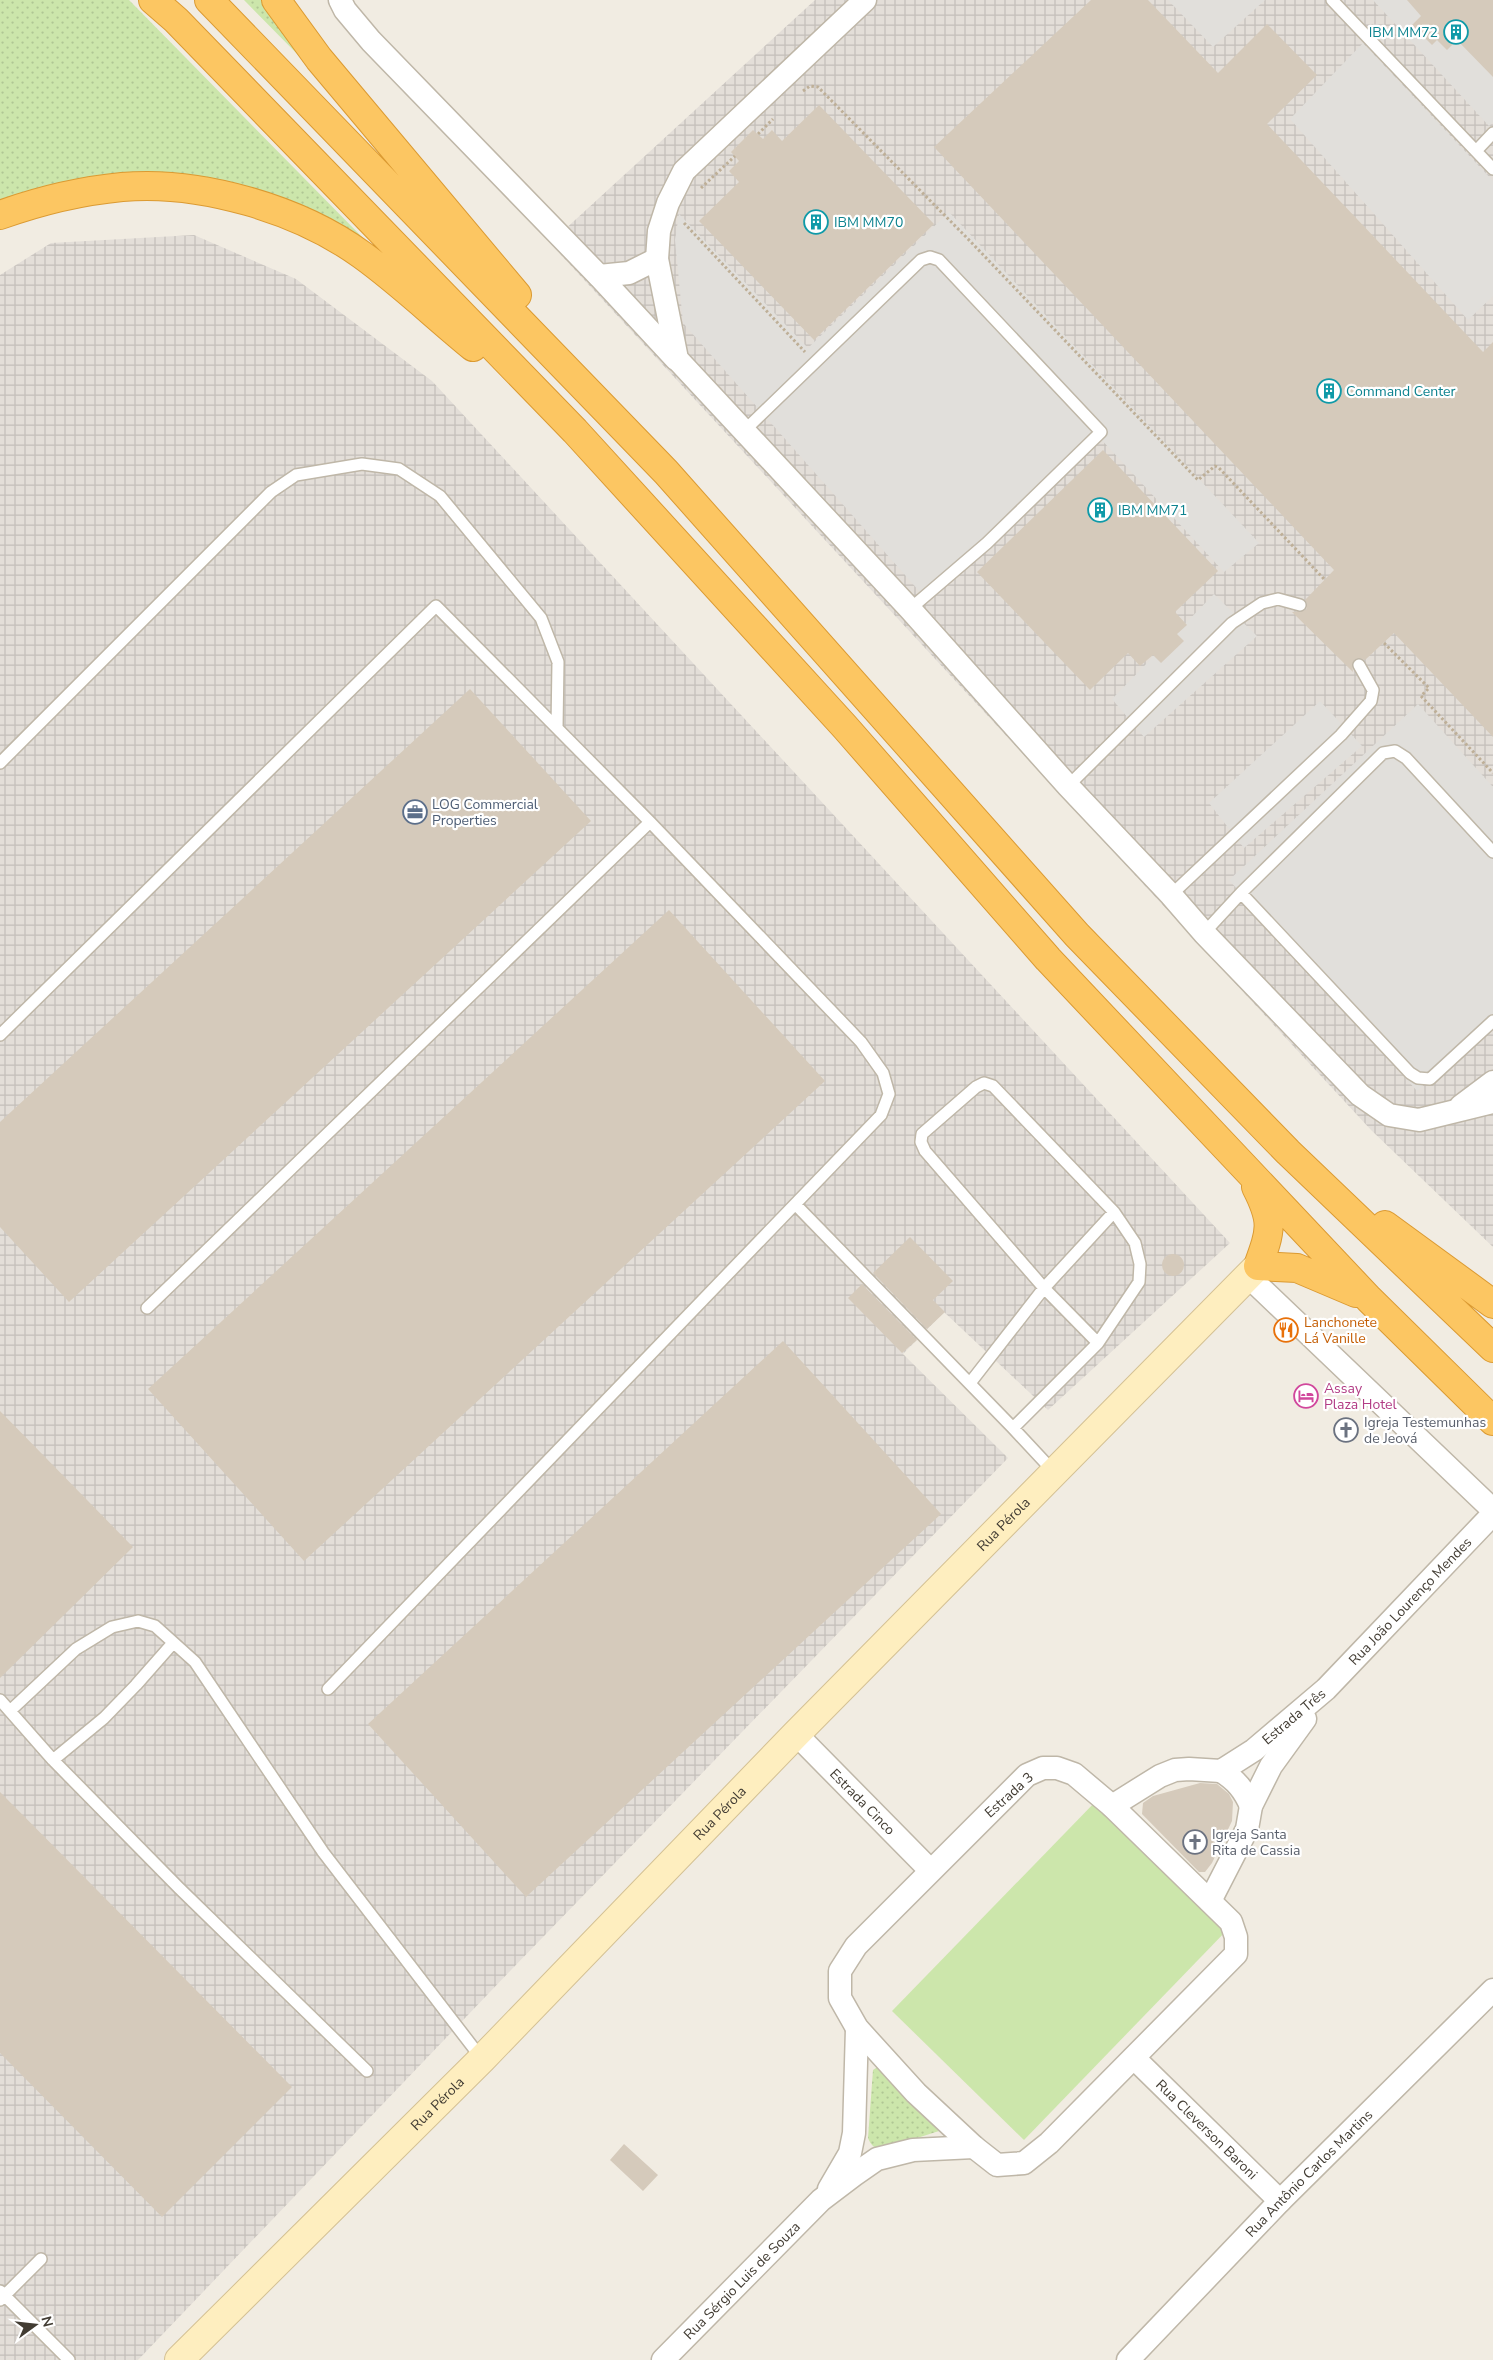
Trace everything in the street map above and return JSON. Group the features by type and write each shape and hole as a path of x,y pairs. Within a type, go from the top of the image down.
{"highway":[{"path":"153,0 176,20 575,431 845,727 1048,958 1369,1299 1493,1421"},
{"path":"209,0 666,472"},
{"path":"276,0 319,59 666,472 1077,935 1288,1152 1493,1348"},
{"path":"0,214 37,202 122,187 164,187 203,191 281,212 322,229 362,255 575,431"},
{"path":"1288,1152 1493,1304"},
{"path":"1238,1162 1256,1187 1266,1206 1270,1224 1268,1239 1254,1272 1297,1268 1369,1299"}],"street":[{"path":"340,0 345,10 371,41 600,276 910,609 1068,786 1171,895 1204,933 1360,1096 1389,1116 1419,1120 1493,1102"},
{"path":"677,360 657,259 659,230 668,203 684,171 865,0"},
{"path":"600,276 629,273 657,259"},
{"path":"1454,1111 1493,1082"},
{"path":"1254,1272 1493,1510"},
{"name":"Rua Pérola","path":"179,2360 482,2059 796,1734 1254,1272"},
{"name":"Rua João Lourenço Mendes","path":"1326,1689 1493,1514"},
{"name":"Estrada Três","path":"1221,1771 1269,1738 1326,1689"},
{"name":"Estrada Três","path":"1210,1901 1247,1830 1251,1806 1271,1766 1326,1689"},
{"name":"Estrada Cinco","path":"796,1734 930,1870"},
{"name":"Estrada 3","path":"1042,1768 1057,1768 1074,1774 1112,1806 1231,1922 1236,1937 1236,1954 1049,2143 1024,2163 997,2165 974,2147 916,2093 857,2028 840,1998 840,1971 856,1946 1028,1774 1042,1768"},
{"path":"1112,1806 1160,1776 1175,1770 1221,1771 1233,1778 1246,1793 1251,1806"},
{"name":"Rua Antônio Carlos Martins","path":"1128,2360 1280,2201 1493,1990"},
{"name":"Rua Sérgio Luis de Souza","path":"822,2200 850,2153 854,2133 857,2028"},
{"name":"Rua Cleverson Baroni","path":"1134,2058 1280,2201"},
{"path":"854,2133 863,2150 877,2159"},
{"name":"Rua Sérgio Luis de Souza","path":"663,2360 822,2200 877,2159 913,2150 974,2147"}],"lane":[{"path":"1332,0 1493,169"},
{"path":"1476,151 1493,134"},
{"path":"744,431 921,260 930,257 939,260 1101,432 987,543 910,609"},
{"path":"0,763 271,492 296,475 362,464 400,469 440,496 541,618 558,662 557,728"},
{"path":"1068,786 1232,623 1262,603 1278,598 1300,605"},
{"path":"0,1035 436,606 650,822 861,1042 883,1073 889,1094 881,1115 328,1689"},
{"path":"1171,895 1341,735 1371,701 1373,690 1359,665"},
{"path":"1204,933 1241,893 1383,753 1395,751 1406,758 1493,852"},
{"path":"147,1308 650,822"},
{"path":"1241,893 1410,1073 1418,1078 1430,1079 1493,1020"},
{"path":"1013,1428 1098,1343 1139,1282 1140,1264 1135,1243 1114,1212 993,1086 984,1083 976,1087 922,1134 921,1142 925,1151 1044,1288 1098,1343"},
{"path":"796,1205 970,1383 1055,1474"},
{"path":"970,1383 1044,1288 1114,1212"},
{"path":"11,1710 76,1649 112,1627 138,1621 155,1626 195,1662 322,1852 482,2059"},
{"path":"53,1760 104,1718 136,1685 173,1642"},
{"path":"0,1700 11,1710 53,1760 179,1888 367,2070"},
{"path":"41,2260 2,2296 69,2360"}],"path":[{"path":"802,91 810,86 818,87 970,240 1198,480 1215,466 1219,468 1325,580"},
{"path":"758,134 777,116"},
{"path":"693,194 735,156"},
{"path":"681,220 815,363"},
{"path":"1384,642 1429,688 1421,696 1493,774"}],"shaded area":[{"path":"815,0 1493,0 1493,1247 1371,1130 550,243"},
{"path":"1168,0 1265,0 1213,47"},
{"path":"1373,0 1493,0 1493,122 1489,126"},
{"path":"1363,43 1493,181 1493,296 1468,320 1290,119"},
{"path":"949,212 1259,543 1224,572 1098,436 927,600 683,323 675,240 679,214 808,348"},
{"name":"LOG Commercial Properties","path":"194,235 296,279 432,381 1230,1243 1048,1410 944,1312 903,1354 1008,1458 511,1970 138,2360 0,2360 0,275 51,243"},
{"path":"1214,594 1257,636 1144,737 1112,699"},
{"path":"1320,701 1362,746 1244,848 1209,803"},
{"path":"1418,704 1493,787 1493,1022 1417,1091 1229,880"}],"green space":[{"path":"0,0 129,0 363,238 361,241 242,191 0,204"},
{"path":"244,0 263,0 307,64"},
{"path":"1098,1799 1229,1928 1024,2140 892,2011"},
{"path":"879,2066 940,2128 939,2131 883,2149 872,2145 868,2138 873,2070"}],"building":[{"name":"Command Center","path":"1091,0 1148,0 1218,73 1267,24 1317,75 1267,124 1483,352 1493,342 1493,737 1394,633 1365,660 1355,659 1352,664 1353,672 1292,612 1306,610 1307,604 1305,600 1334,570 934,147"},
{"name":"IBM MM72","path":"1407,0 1493,0 1493,77 1457,40 1447,50 1437,40 1432,45 1412,25 1421,16"},
{"name":"IBM MM70","path":"819,105 934,224 814,340 699,221 739,182 729,171 739,161 731,152 753,130 763,139 772,130 782,141"},
{"name":"IBM MM71","path":"1103,450 1218,571 1175,612 1187,625 1177,634 1184,641 1161,663 1153,655 1140,666 1128,653 1090,690 977,572"},
{"path":"470,689 591,821 69,1302 0,1227 0,1122"},
{"path":"669,910 825,1081 304,1561 148,1389"},
{"path":"910,1237 953,1281 933,1300 945,1312 927,1329 873,1273"},
{"path":"1173,1254 1181,1257 1184,1265 1181,1273 1173,1276 1165,1273 1162,1265 1165,1257"},
{"path":"862,1284 917,1340 902,1353 848,1298"},
{"path":"783,1341 941,1514 526,1897 368,1724"},
{"path":"0,1411 133,1547 0,1678"},
{"name":"Igreja Santa Rita de Cassia","path":"1200,1783 1217,1784 1229,1794 1233,1802 1232,1821 1212,1863 1205,1872 1199,1872 1142,1814 1143,1803 1153,1796"},
{"path":"0,1792 292,2087 162,2217 0,2053"},
{"path":"624,2144 658,2175 643,2191 610,2160"}],"place":[{"name":"IBM MM72","path":"1456,32"},
{"name":"IBM MM70","path":"816,222"},
{"name":"Command Center","path":"1329,391"},
{"name":"IBM MM71","path":"1100,510"},
{"name":"LOG Commercial Properties","path":"415,812"},
{"name":"Lanchonete Lá Vanille","path":"1286,1330"},
{"name":"Assay Plaza Hotel","path":"1306,1396"},
{"name":"Igreja Testemunhas de Jeová","path":"1346,1430"},
{"name":"Igreja Santa Rita de Cassia","path":"1195,1842"}]}
